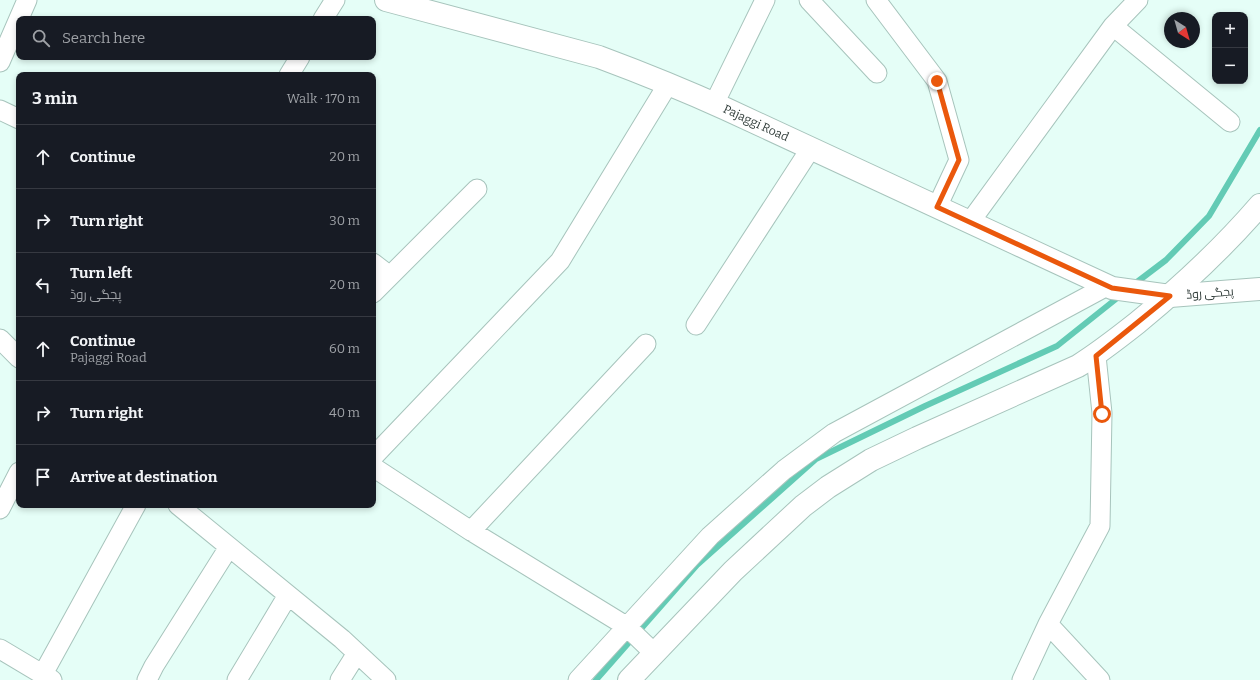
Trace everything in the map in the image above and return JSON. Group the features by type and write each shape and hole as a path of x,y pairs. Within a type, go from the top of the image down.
{"main road":[{"name":"Pajaggi Road","path":"386,0 599,57 668,84 810,148 1109,287"},
{"path":"629,680 651,651 802,506 870,460 1078,366 1096,356 1170,296 1242,226 1260,205"},
{"name":"پجگی روڈ","path":"1109,287 1170,296 1260,289"}],"street":[{"path":"20,16 27,0"},
{"path":"325,16 335,0"},
{"path":"714,104 765,0"},
{"path":"808,0 877,73"},
{"path":"878,0 937,81 959,160 937,207"},
{"path":"970,222 1113,26 1138,0"},
{"path":"0,62 16,25"},
{"path":"1113,26 1230,122"},
{"path":"290,72 298,60"},
{"path":"376,454 560,260 668,84"},
{"path":"0,110 16,118"},
{"path":"696,325 810,148"},
{"path":"376,291 478,189"},
{"path":"376,265 390,276"},
{"path":"578,680 629,629 710,536 800,457 834,433 1109,287"},
{"path":"0,339 16,355"},
{"path":"471,531 646,344"},
{"path":"1022,680 1048,624 1100,526 1102,414 1096,356"},
{"path":"376,469 471,531 629,629 651,651"},
{"path":"0,509 16,478"},
{"path":"0,649 48,677 134,508"},
{"path":"182,508 342,639 386,680"},
{"path":"147,680 154,666 229,547"},
{"path":"237,680 288,595"},
{"path":"1048,624 1100,680"},
{"path":"340,680 357,653"}],"waterway":[{"path":"1133,285 1166,260 1209,216 1260,130"},
{"path":"596,680 697,565 816,459 925,406 1057,346 1121,295"}],"route":[{"path":"937,81 959,160 937,207 1112,288 1170,296 1096,356 1102,414"}]}
